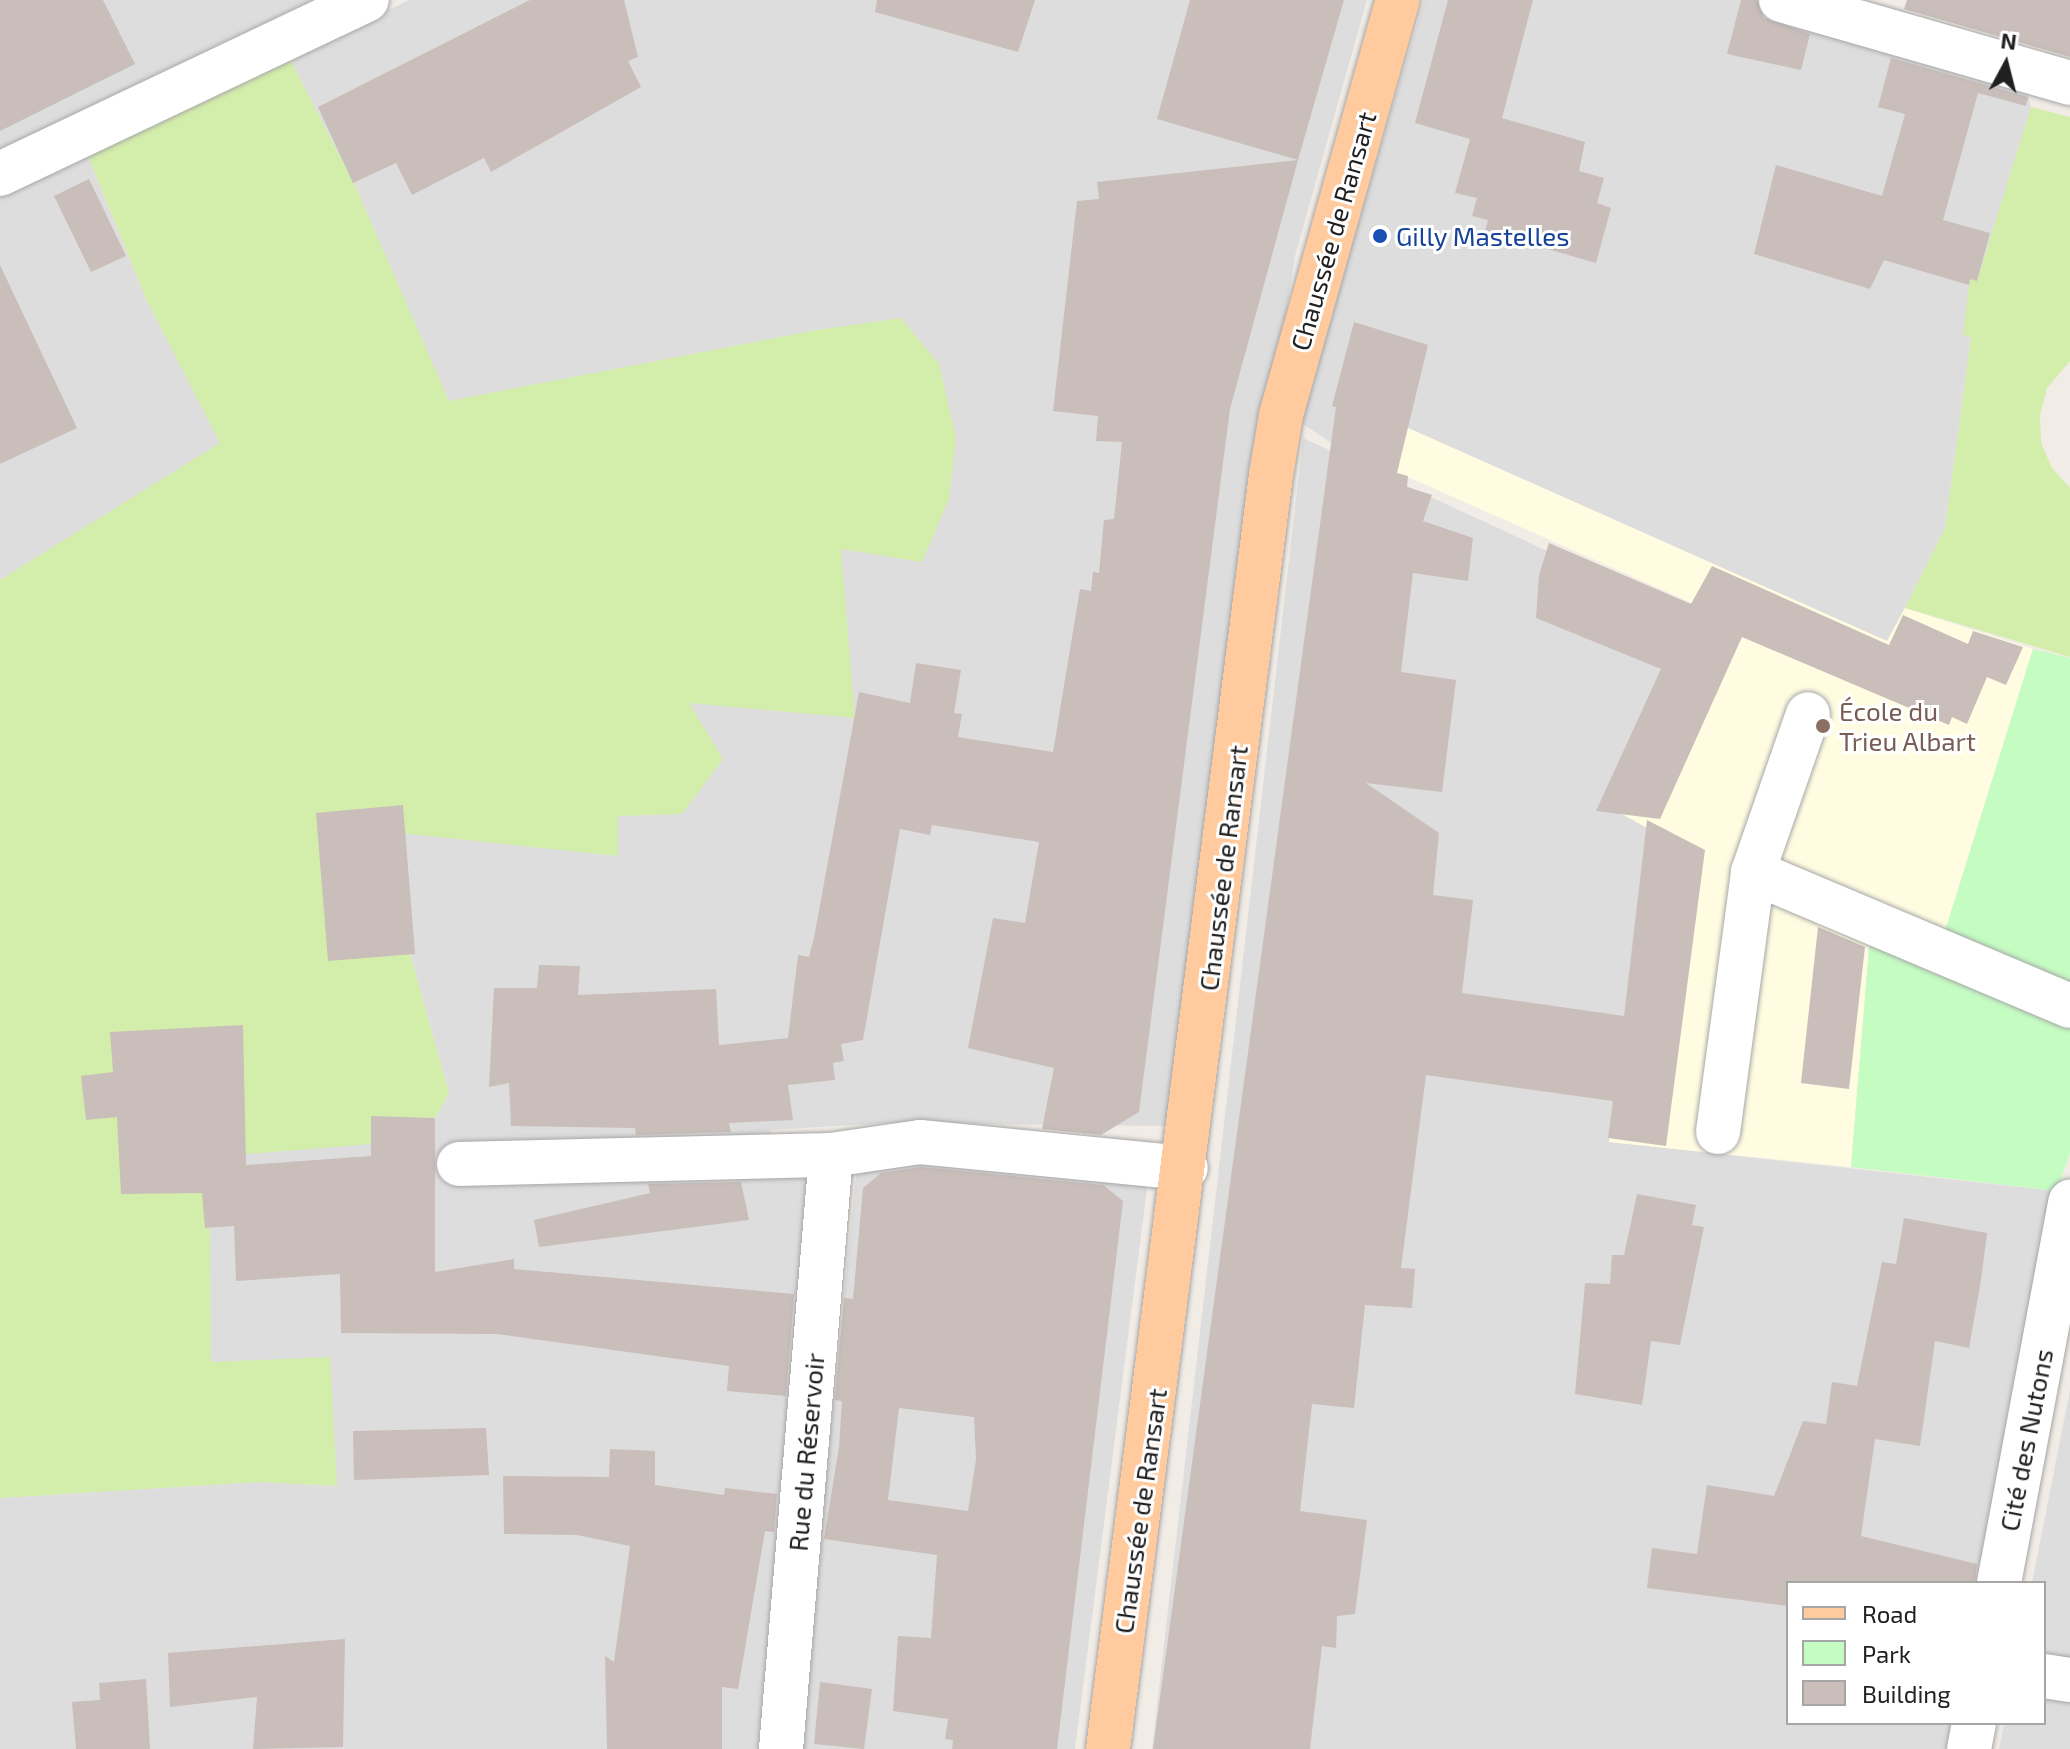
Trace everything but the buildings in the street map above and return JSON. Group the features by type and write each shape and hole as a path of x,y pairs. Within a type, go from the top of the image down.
{"main road":[{"name":"Chaussée de Ransart","path":"1108,1749 1186,1168 1281,415 1398,0"}],"street":[{"path":"0,174 367,0"},
{"path":"1781,0 2070,83"},
{"path":"1718,1132 1753,872 1808,714"},
{"path":"1753,872 2070,1006"},
{"path":"459,1164 831,1155 920,1142 1186,1168"},
{"name":"Rue du Réservoir","path":"781,1749 831,1155"},
{"name":"Cité des Nutons","path":"1999,1581 2070,1202"},
{"path":"2046,1676 2070,1680"},
{"path":"1969,1749 1974,1725"}],"shaded area":[{"path":"0,0 313,0 0,151"},
{"path":"409,0 1367,0 1295,256 1165,1126 887,1123 768,1130 815,1171 791,1503 758,1749 0,1749 0,1498 260,1482 337,1486 211,1363 209,1157 371,1143 371,1117 435,1118 449,1093 409,950 400,832 618,856 618,816 688,702 855,718 817,330 449,402 354,183 289,58"},
{"path":"1424,0 1773,0 2025,82 2031,107 1977,282 1971,280 1971,338 1945,528 1888,642 1388,419 1363,464 1300,422"},
{"path":"88,156 146,299 221,444 0,580 0,195"},
{"name":"École du Trieu Albart","path":"1388,419 1887,641 1905,608 2033,649 1946,928 1870,936 1851,1167 1609,1142 1647,828 1604,804 1692,603 1408,477 1363,464"},
{"path":"1303,438 1686,615 1647,828 1610,1142 2057,1191 1983,1581 1786,1581 1786,1725 1957,1725 1952,1749 1152,1749"},
{"path":"917,1153 1148,1181 1075,1749 799,1749 856,1175"},
{"path":"2070,1390 2070,1749 1999,1749 2004,1725 2046,1725 2046,1581 2032,1581"}],"green space":[{"path":"289,58 354,183 449,401 817,330 901,318 939,364 956,438 949,499 922,562 841,549 855,718 689,703 723,759 682,814 618,816 618,856 400,833 409,950 449,1093 435,1118 371,1144 209,1157 211,1362 330,1357 337,1486 260,1482 0,1498 0,580 220,443 146,299 88,156"},
{"path":"2031,107 2070,117 2070,361 2047,388 2040,415 2041,443 2052,468 2070,488 2070,657 1905,608 1945,528 1971,338 1963,334 1970,279 1977,281"},
{"path":"2033,649 2070,658 2070,1152 2057,1191 1851,1167 1870,936 1946,928"}],"place":[{"name":"Gilly Mastelles","path":"1380,236"},
{"name":"École du Trieu Albart","path":"1823,726"}]}
